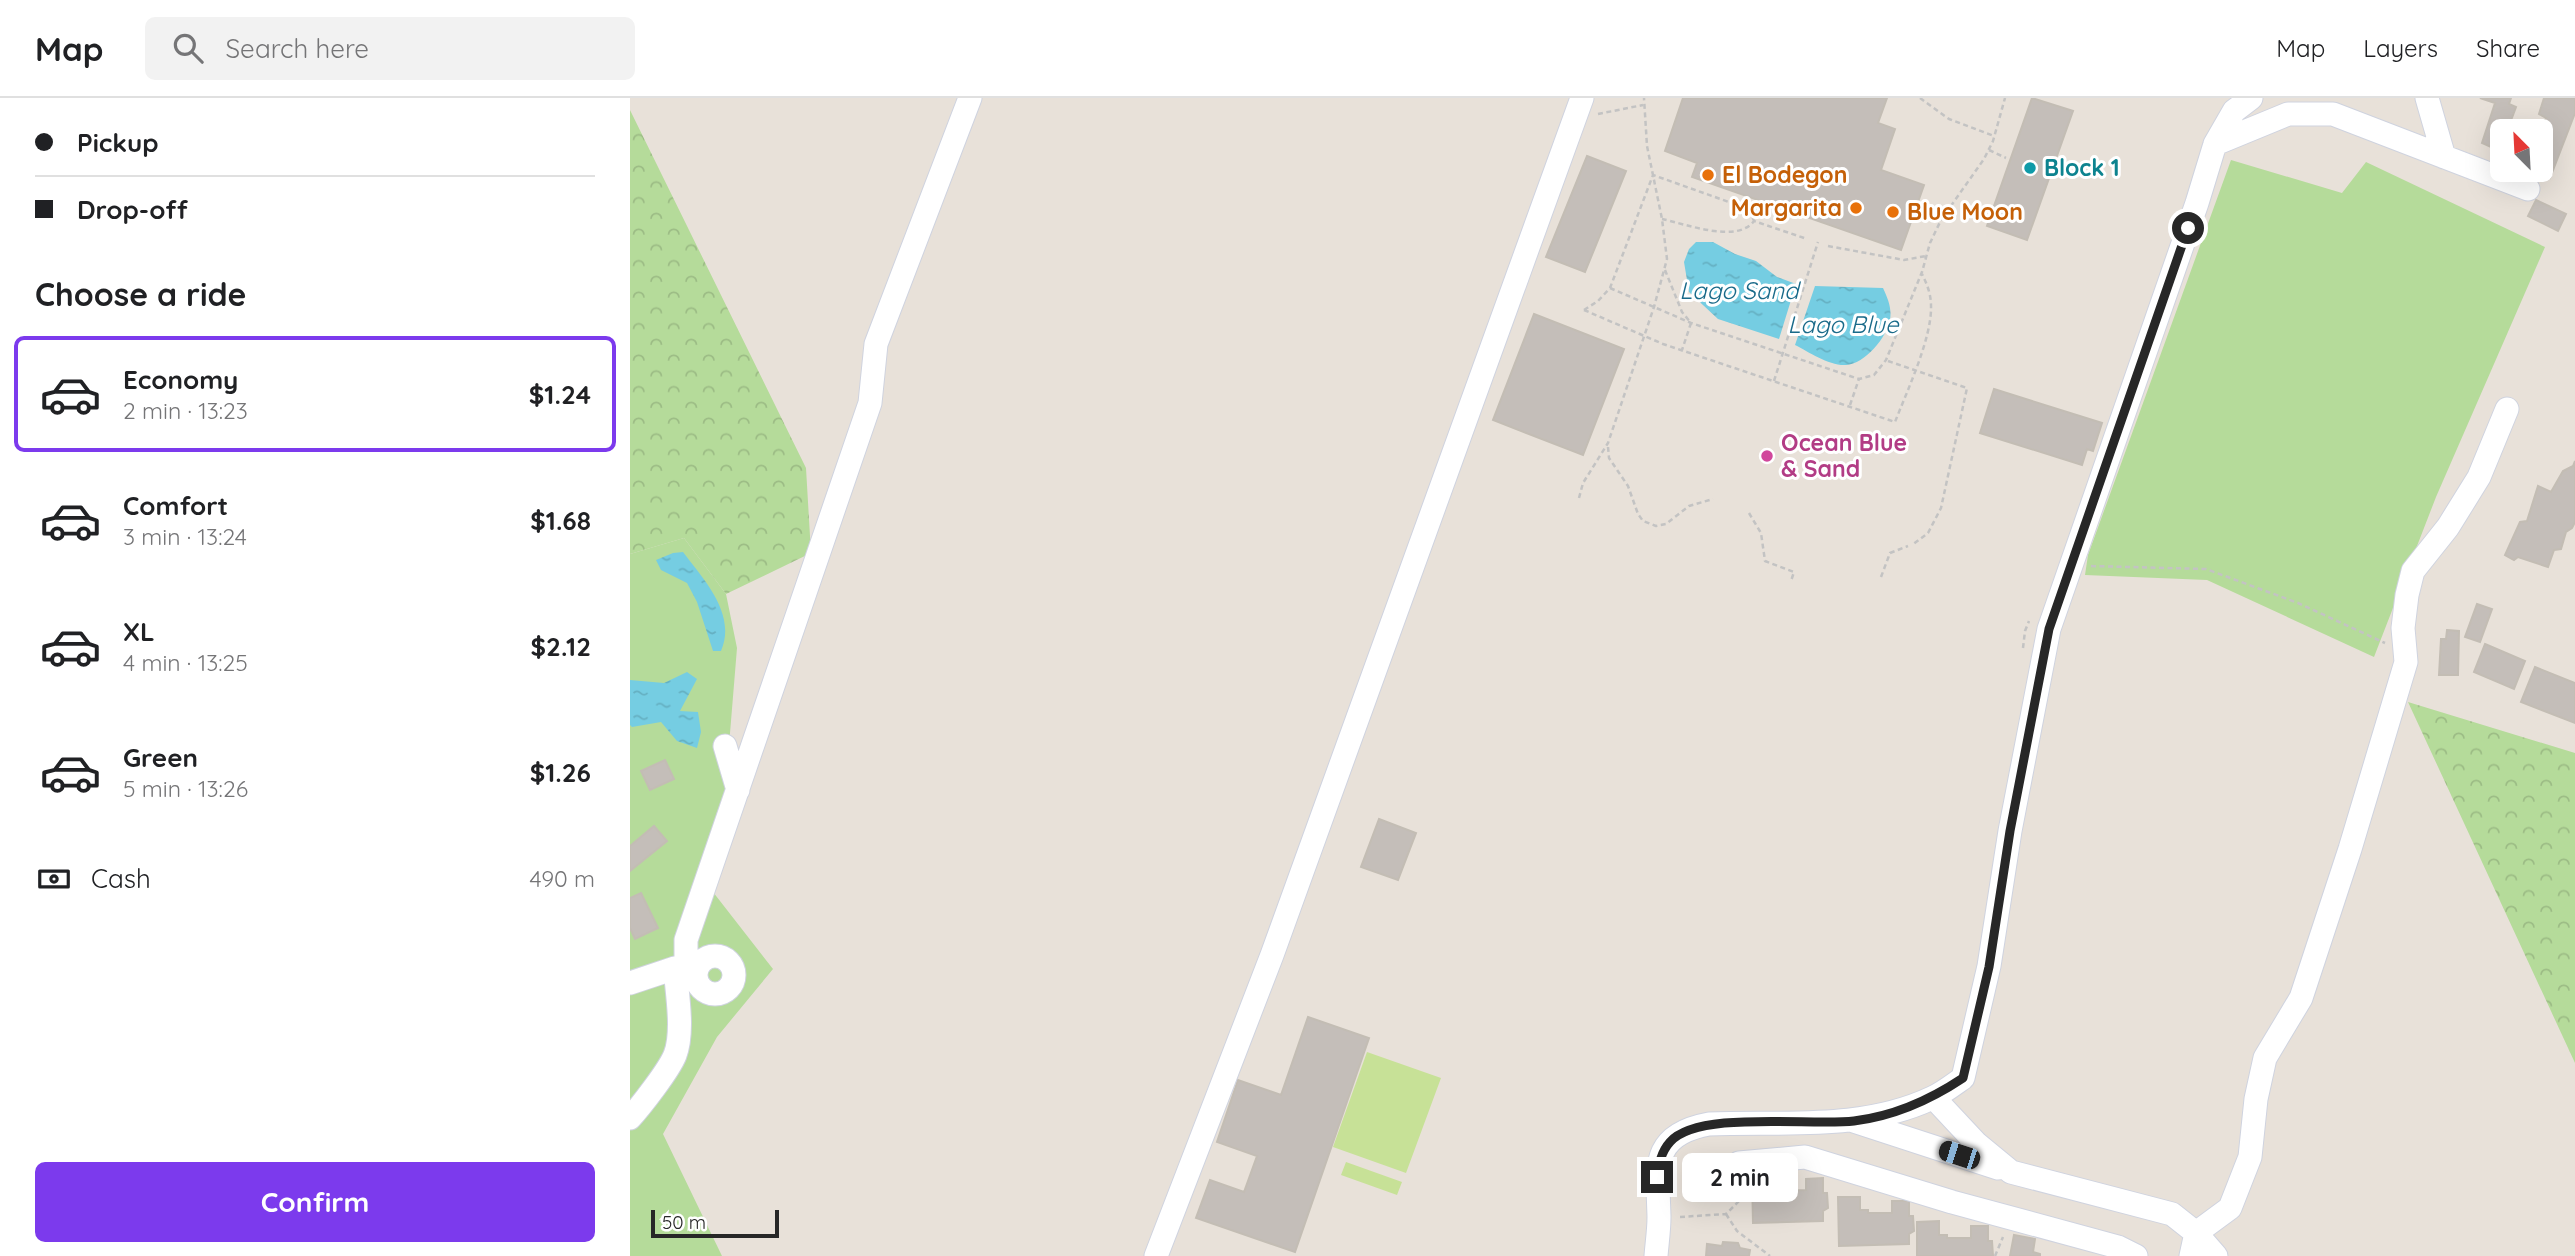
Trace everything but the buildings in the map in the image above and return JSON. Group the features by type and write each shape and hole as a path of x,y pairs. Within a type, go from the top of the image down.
{"street":[{"path":"630,1118 675,1055 686,968 686,940 870,404 876,344 970,98"},
{"path":"1656,1256 1659,1219 1657,1177 1661,1156 1669,1142 1679,1134 1709,1125 1854,1121 1899,1111 1934,1097 1963,1078 1989,967 2010,831 2049,629 2193,216 2215,144 2234,111 2251,98"},
{"path":"2215,144 2255,112 2297,98"},
{"path":"2427,98 2444,157"},
{"path":"1156,1256 1272,955 1578,109"},
{"path":"2215,144 2288,114 2333,114 2528,189"},
{"path":"2191,1256 2196,1233 2230,1208 2250,1157 2256,1099 2265,1058 2301,998 2406,662 2403,628 2413,571 2448,527 2479,477 2507,409"},
{"path":"724,746 738,790"},
{"path":"630,983 686,968"},
{"path":"1934,1097 1977,1144 2011,1172"},
{"path":"1854,1121 2011,1172 2172,1214 2196,1233 2216,1256"},
{"path":"1739,1163 1805,1157 1952,1202 2118,1247 2136,1256"}],"path":[{"path":"1579,498 1583,483 1608,443 1654,307 1667,259 1644,98"},
{"path":"1920,98 1949,119 1994,136"},
{"path":"1609,288 1690,323 1859,379 1874,375 1886,360 1941,220 1957,195 1974,176 1989,150 2005,98"},
{"path":"1578,109 1643,105"},
{"path":"1989,150 2006,158"},
{"path":"1653,175 1743,207 1750,211 1754,221 1807,239"},
{"path":"1653,175 1609,288 1598,301 1584,310 1682,350 1895,422 1916,370 1931,309 1930,293 1922,272"},
{"path":"1662,219 1734,232 1748,228 1754,221"},
{"path":"1774,381 1818,242"},
{"path":"1828,246 1904,260 1926,256"},
{"path":"1665,270 1682,312 1690,323"},
{"path":"1682,350 1690,323"},
{"path":"1881,577 1890,554 1910,546 1928,533 1941,508 1967,388 1886,360"},
{"path":"1850,407 1859,379"},
{"path":"1608,443 1609,458 1628,486 1643,522 1656,526 1666,524 1689,506 1713,499"},
{"path":"1749,513 1761,533 1765,561 1769,565 1794,572 1791,582"},
{"path":"2071,566 2206,569 2298,603 2379,641 2405,649"},
{"path":"1659,1219 1726,1214 1740,1200 1739,1163"},
{"path":"1726,1214 1737,1231 1770,1256"}],"green space":[{"path":"630,110 806,468 811,553 726,594 684,538 630,554"},
{"path":"2231,160 2342,193 2366,162 2545,247 2436,497 2374,657 2207,580 2085,575 2088,555"},
{"path":"684,538 726,594 737,648 725,794 713,892 773,969 717,1037 663,1134 722,1256 630,1256 630,554"},
{"path":"2408,702 2575,753 2575,1063"},
{"path":"1367,1052 1441,1078 1406,1173 1333,1147"},
{"path":"1346,1162 1402,1182 1397,1195 1341,1175"}],"water":[{"name":"Lago Sand","path":"1696,242 1713,242 1756,261 1777,277 1796,284 1779,339 1718,319 1689,292 1684,262 1689,249"},
{"name":"Lago Blue","path":"1815,286 1883,288 1890,308 1888,327 1874,349 1860,360 1840,365 1819,358 1795,345"},
{"path":"683,552 716,598 722,611 725,637 721,651 713,651 697,602 687,583 661,570 656,560"},
{"path":"687,672 697,679 680,711 698,712 701,732 697,748 677,741 661,722 632,727 630,725 630,680 664,683"}],"place":[{"name":"Block 1","path":"2030,168"},
{"name":"El Bodegon","path":"1708,175"},
{"name":"Margarita","path":"1856,208"},
{"name":"Blue Moon","path":"1893,212"},
{"name":"Ocean Blue & Sand","path":"1767,456"}],"route":[{"path":"1657,1177 1661,1156 1669,1142 1693,1128 1737,1123 1854,1121 1917,1104 1934,1097 1963,1078 1989,967 2010,831 2049,629 2188,228"}]}
